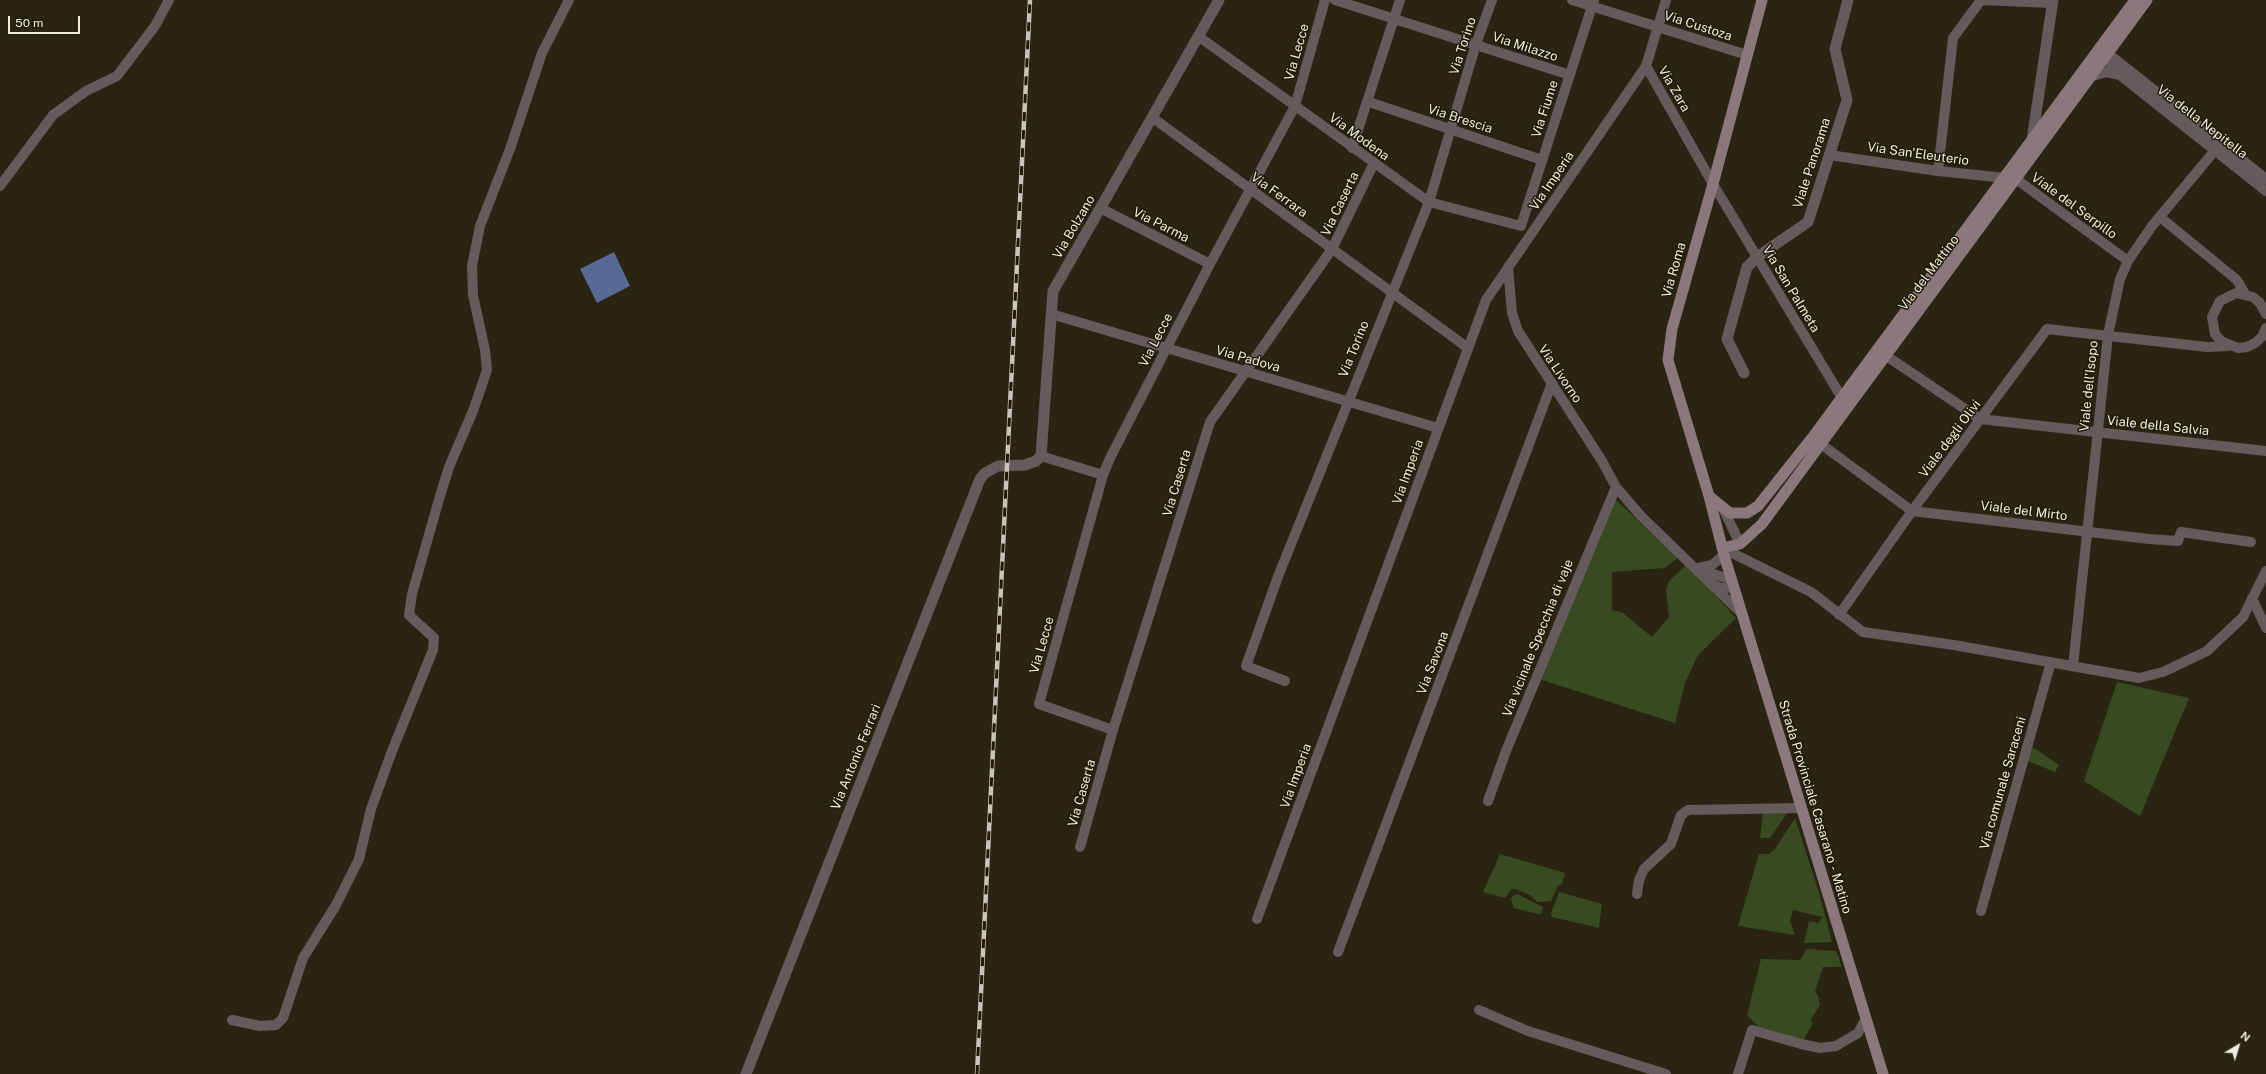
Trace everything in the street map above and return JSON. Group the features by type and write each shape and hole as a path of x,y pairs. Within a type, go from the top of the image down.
{"main road":[{"name":"Via Roma","path":"1723,551 1709,496 1668,360 1672,329 1713,184 1762,0"},
{"name":"Via del Mattino","path":"1958,248 2016,179 2036,143 2104,50 2135,0"},
{"name":"Via del Mattino","path":"1723,551 1740,544 1762,524 1816,441 1958,248 2003,179 2036,143 2090,77 2104,50 2118,40 2147,0"},
{"name":"Via del Mattino","path":"1709,496 1730,513 1747,513 1758,506 1816,441"},
{"name":"Strada Provinciale Casarano - Matino","path":"1723,551 1800,808 1883,1074"}],"street":[{"path":"0,186 53,116 86,91 117,76 155,26 169,0"},
{"path":"232,1020 260,1026 276,1024 283,1018 303,958 336,905 359,859 374,802 433,650 434,638 409,616 412,594 449,467 473,411 487,370 485,350 473,295 472,266 480,226 510,149 542,53 569,0"},
{"name":"Via Bolzano","path":"1041,456 1053,291 1219,0"},
{"name":"Via Lecce","path":"1113,730 1039,704 1103,475 1166,348 1294,106 1326,0"},
{"name":"Via Milazzo","path":"1334,0 1395,18 1570,75"},
{"path":"1352,148 1369,102 1400,0"},
{"name":"Via Torino","path":"1285,681 1246,666 1279,574 1347,401 1429,202 1476,44 1492,0"},
{"name":"Via Custoza","path":"1572,0 1593,3 1658,27 1747,55"},
{"name":"Via Zara","path":"1666,0 1646,66 1713,184"},
{"name":"Viale Panorama","path":"1744,372 1727,339 1747,267 1757,257 1808,222 1847,100 1835,49 1848,0"},
{"path":"1938,171 1953,38 1981,0 2053,2 2036,143"},
{"name":"Via Fiume","path":"1521,226 1593,3"},
{"name":"Via Modena","path":"1198,36 1429,202 1521,226"},
{"path":"2090,77 2106,72 2122,71 2118,40"},
{"name":"Via della Nepitella","path":"2104,50 2122,71 2219,146 2266,179"},
{"name":"Via Imperia","path":"1257,919 1486,300 1646,66"},
{"name":"Via Brescia","path":"1369,102 1542,160"},
{"name":"Via Ferrara","path":"1152,118 1468,348"},
{"name":"Via della Nepitella","path":"2219,146 2266,191"},
{"name":"Viale dell'Isopo","path":"2073,666 2108,336 2120,278 2128,261 2160,216 2219,146"},
{"name":"Via San'Eleuterio","path":"1829,155 2003,179"},
{"name":"Via Caserta","path":"1080,847 1113,730 1210,422 1332,249 1374,163"},
{"name":"Viale del Serpillo","path":"2003,179 2016,179 2128,261"},
{"name":"Via San Palmeta","path":"1713,184 1845,401"},
{"name":"Via Parma","path":"1100,208 1210,264"},
{"path":"2160,216 2236,280 2245,294 2260,303 2266,314"},
{"name":"Via Livorno","path":"1508,266 1512,313 1518,331 1616,487 1641,516 1696,568 1732,607 1742,614"},
{"path":"2229,346 2215,334 2212,326 2215,308 2227,296 2245,294"},
{"name":"Via Padova","path":"1051,314 1438,428"},
{"path":"2108,336 2207,347 2247,347 2262,337 2266,328"},
{"name":"Viale degli Olivi","path":"1839,615 1912,511 2048,329 2108,336"},
{"name":"Viale della Salvia","path":"1881,353 1980,420 2266,451"},
{"name":"Via Savona","path":"1338,952 1552,383"},
{"name":"Viale del Mirto","path":"1816,441 1912,511 2149,539 2178,540 2181,532 2251,542"},
{"path":"1041,456 1103,475"},
{"name":"Via Antonio Ferrari","path":"746,1074 980,479 991,469 1006,466 1025,465 1036,461 1041,456"},
{"name":"Via vicinale Specchia di vaje","path":"1488,801 1506,751 1616,487"},
{"path":"1723,508 1740,544"},
{"path":"1696,568 1712,565 1723,551 1811,592 1863,632 2051,662 2139,678 2163,672 2207,651 2243,617 2266,571"},
{"path":"1696,568 1732,580 1727,588 1721,588 1712,584"},
{"path":"2252,598 2266,628"},
{"name":"Via comunale Saraceni","path":"1981,911 2051,662"},
{"path":"1637,894 1639,880 1644,868 1671,844 1681,815 1688,810 1800,808"},
{"path":"1479,1010 1528,1031 1666,1074"},
{"path":"1738,1074 1752,1030 1820,1048 1836,1046 1858,1033 1865,1020"}],"green space":[{"path":"1616,500 1678,558 1664,568 1612,572 1612,610 1623,613 1652,637 1669,617 1666,591 1669,581 1687,564 1736,618 1698,655 1685,683 1675,723 1539,679 1612,501"},
{"path":"2117,682 2189,698 2140,816 2084,781"},
{"path":"2031,746 2059,765 2055,772 2030,762 2027,759"},
{"path":"1763,813 1787,813 1770,838 1760,838"},
{"path":"1795,818 1820,896 1832,942 1804,943 1809,921 1818,923 1823,917 1793,910 1790,921 1795,935 1738,926 1759,854 1769,854 1775,849"},
{"path":"1500,854 1565,873 1562,884 1558,886 1551,901 1537,902 1530,895 1516,889 1512,889 1505,898 1483,892"},
{"path":"1559,892 1602,904 1599,928 1552,917 1551,913"},
{"path":"1517,894 1543,907 1542,913 1538,914 1514,908 1511,900 1512,896"},
{"path":"1807,949 1836,951 1842,967 1823,967 1815,991 1818,995 1820,1005 1810,1021 1813,1023 1803,1041 1759,1027 1747,1015 1761,959 1800,960"}],"water":[{"path":"614,252 630,286 597,303 580,269"}],"railway":[{"path":"977,1074 1030,0"}]}
